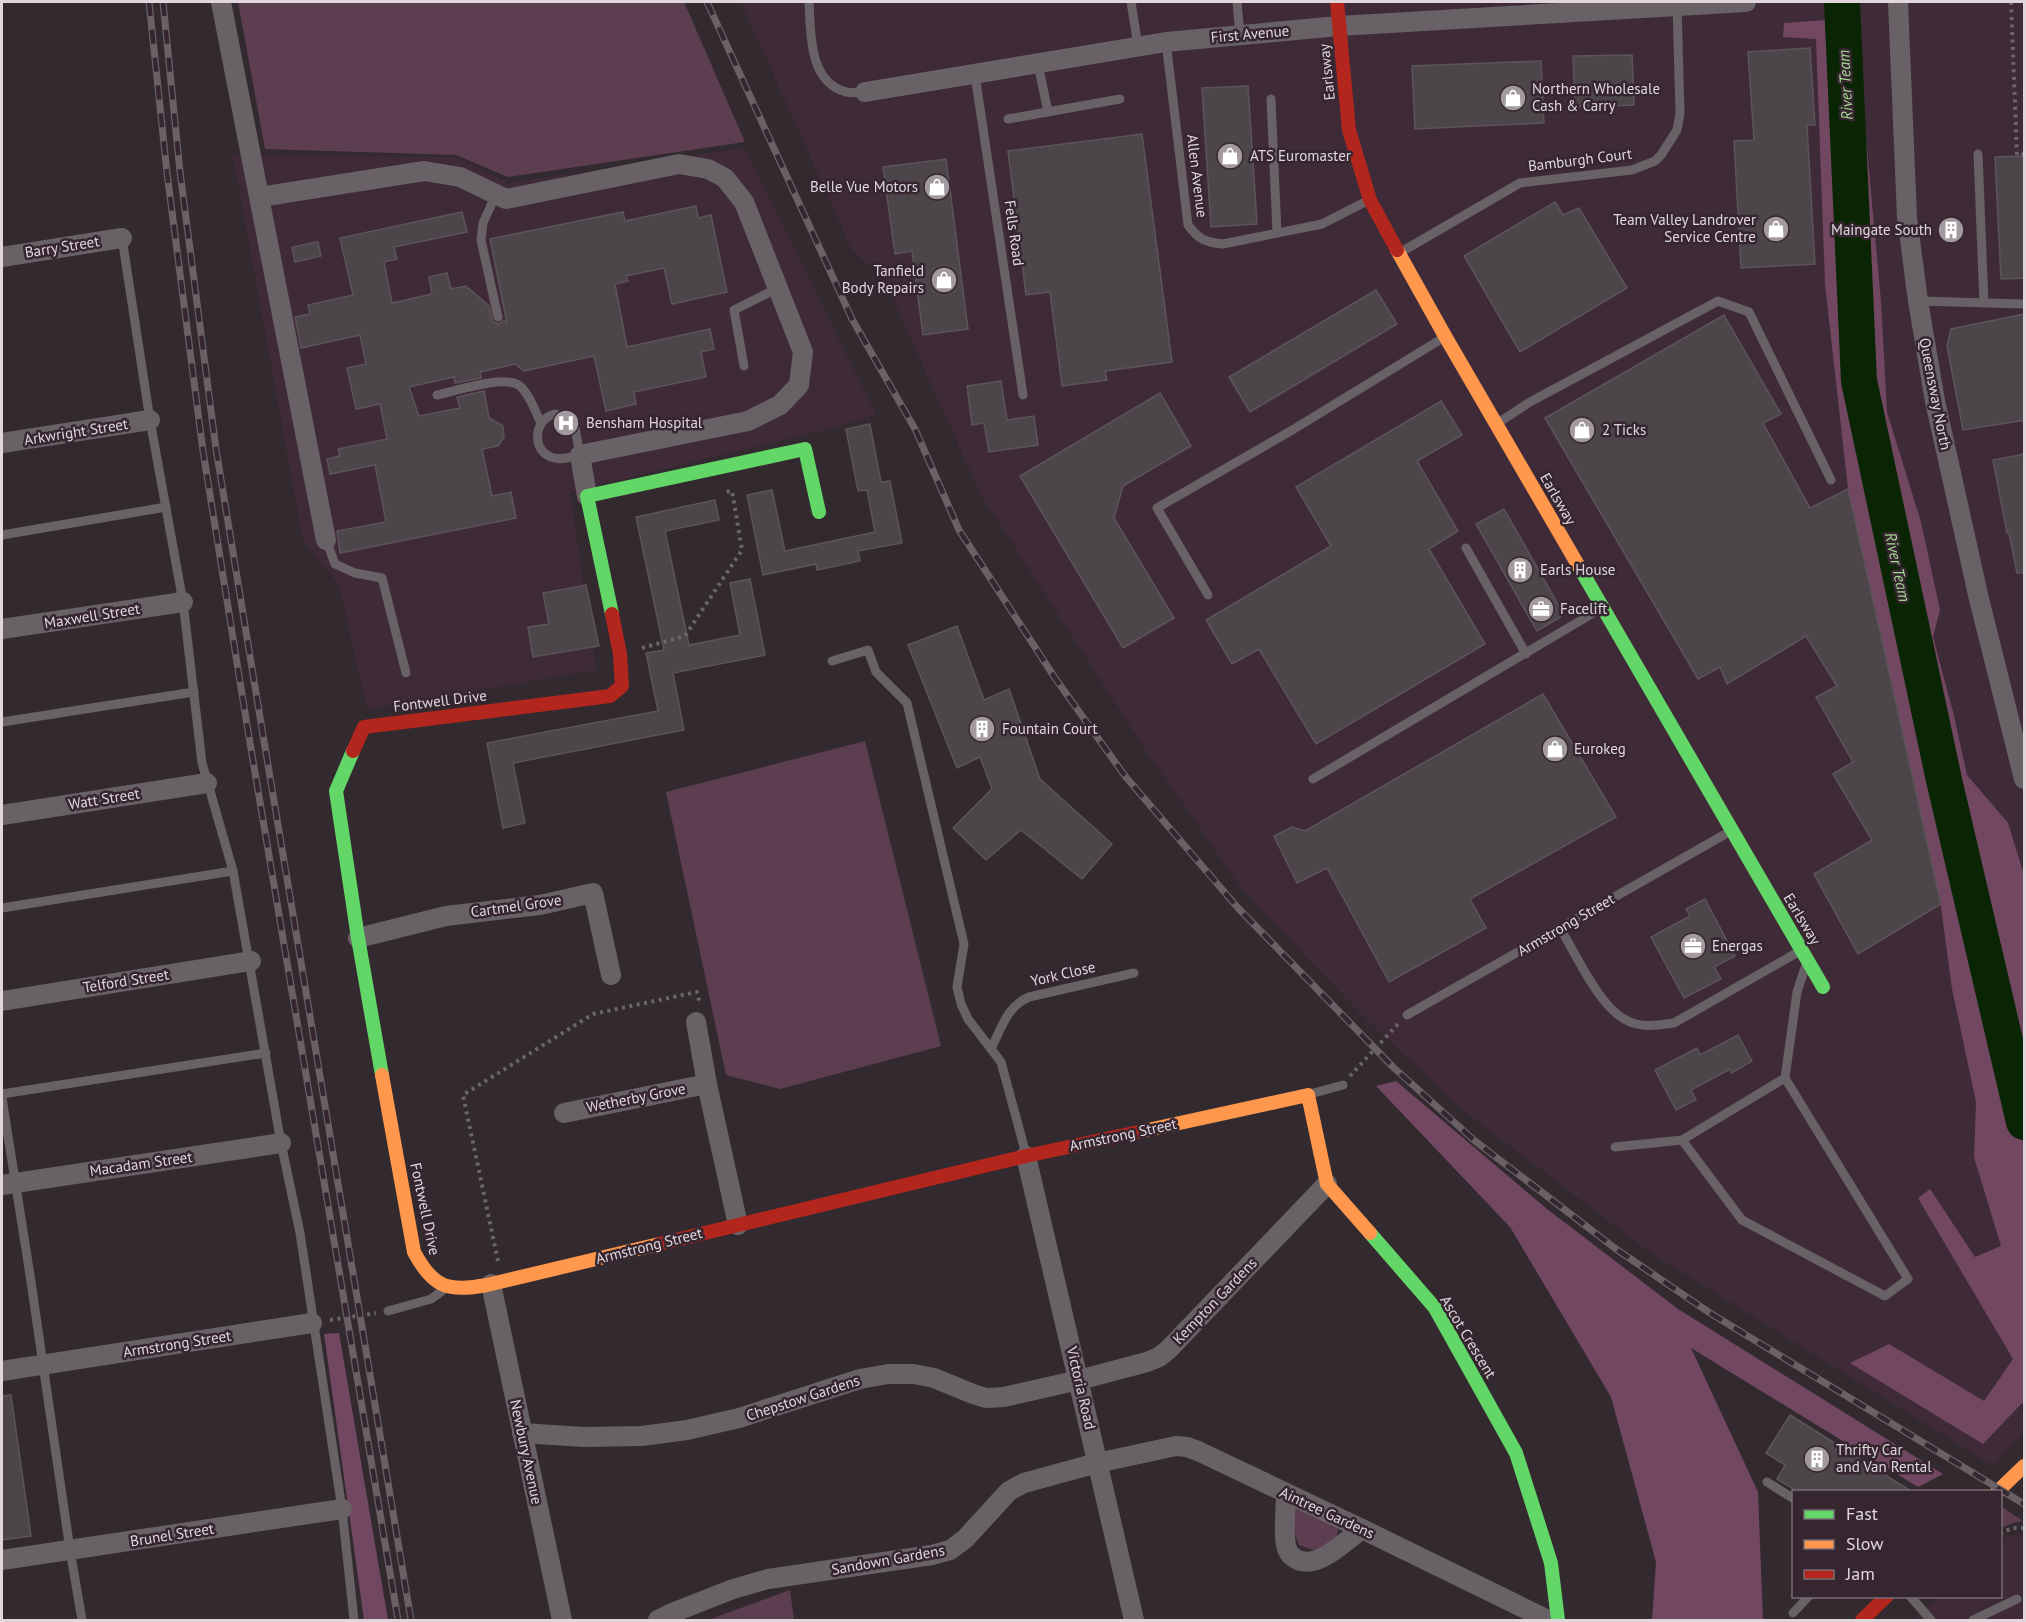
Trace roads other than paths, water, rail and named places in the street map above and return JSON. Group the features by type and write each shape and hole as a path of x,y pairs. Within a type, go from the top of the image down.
{"street":[{"path":"221,2 326,540"},
{"name":"Earlsway","path":"1337,2 1349,130 1370,200 1445,336 1823,987"},
{"name":"First Avenue","path":"865,92 1166,42 1608,5 1746,2"},
{"name":"Queensway North","path":"1898,2 1907,217 1918,301 1940,422 1979,598 2025,779"},
{"path":"260,197 424,171 460,177 506,199 679,164 708,169 725,178 744,202 803,352 798,385 780,405 748,422 580,455 587,496 805,449 819,512"},
{"name":"Barry Street","path":"2,257 122,238"},
{"name":"Arkwright Street","path":"2,443 150,420"},
{"name":"Fontwell Drive","path":"447,1287 428,1276 414,1252 358,938 336,791 364,728 610,696 622,686 620,654 587,496"},
{"name":"Maxwell Street","path":"2,629 183,602"},
{"name":"Watt Street","path":"2,815 207,783"},
{"name":"Cartmel Grove","path":"358,938 447,916 540,905 593,893 610,975"},
{"name":"Telford Street","path":"2,1001 251,961"},
{"name":"Wetherby Grove","path":"696,1022 738,1225"},
{"name":"Wetherby Grove","path":"564,1113 707,1084"},
{"name":"Armstrong Street","path":"447,1287 464,1290 497,1283 1026,1156 1308,1095"},
{"name":"Ascot Crescent","path":"1308,1095 1327,1184 1435,1308 1516,1452 1551,1563 1558,1620"},
{"name":"Macadam Street","path":"8,1184 281,1143"},
{"name":"Victoria Road","path":"1026,1156 1134,1620"},
{"name":"Kempton Gardens","path":"1079,1380 1147,1362 1168,1350 1327,1184"},
{"name":"Newbury Avenue","path":"497,1283 522,1433 562,1620"},
{"name":"Armstrong Street","path":"2,1371 312,1323"},
{"name":"Chepstow Gardens","path":"522,1433 584,1437 642,1436 687,1430 739,1418 860,1379 888,1374 914,1374 934,1378 986,1398 1004,1397 1079,1380"},
{"name":"Aintree Gardens","path":"1098,1463 1176,1446 1187,1447 1548,1620"},
{"name":"Sandown Gardens","path":"658,1620 733,1589 768,1580 932,1555 950,1550 965,1539 1009,1491 1024,1483 1098,1463"},
{"path":"1998,1490 2025,1466"},
{"path":"1286,1493 1286,1546 1290,1555 1298,1561 1310,1563 1320,1560 1362,1529"},
{"name":"Brunel Street","path":"2,1560 342,1509"},
{"path":"1862,1620 1885,1598"}],"lane":[{"path":"809,2 814,58 822,74 832,86 847,92 865,92"},
{"path":"1131,2 1138,46"},
{"path":"1237,2 1240,35"},
{"name":"Bamburgh Court","path":"1399,253 1520,183 1632,170 1655,161 1677,130 1680,112 1677,5"},
{"name":"Allen Avenue","path":"1166,42 1188,225 1197,237 1210,243 1223,244 1322,224 1370,200"},
{"path":"1038,64 1048,112"},
{"name":"Fells Road","path":"975,75 1023,395"},
{"path":"1008,119 1120,99"},
{"path":"1271,99 1277,233"},
{"path":"1978,154 1984,303"},
{"path":"496,194 483,223 481,240 498,317"},
{"path":"122,238 150,420 183,602 202,763 233,871 251,961 281,1143 300,1233 342,1509 354,1620"},
{"path":"744,366 734,310 778,288"},
{"path":"1496,424 1530,402 1718,301 1749,312 1831,480"},
{"path":"1918,301 2025,304"},
{"path":"1208,595 1157,508 1294,429 1445,336"},
{"path":"437,394 502,381 515,382 527,394 541,423"},
{"path":"556,414 572,421 580,455 552,458 543,452 538,438 541,423 548,415 556,414"},
{"path":"2,535 166,507"},
{"path":"326,540 335,564 355,573 382,578 406,673"},
{"path":"1466,548 1526,654"},
{"path":"1313,779 1602,608"},
{"path":"832,660 868,650 876,672 907,703 964,944 957,987 960,1004 1001,1062 1026,1156"},
{"path":"2,722 194,692"},
{"name":"Armstrong Street","path":"1407,1015 1731,831"},
{"path":"2,908 233,871"},
{"path":"1560,928 1605,1004 1628,1022 1651,1026 1674,1023 1805,955"},
{"path":"1682,1140 1742,1221 1885,1296 1908,1279 1785,1078 1797,992 1805,955"},
{"name":"York Close","path":"991,1049 1010,1010 1018,1001 1134,973"},
{"path":"82,1620 43,1364 8,1184 2,1096 266,1053"},
{"path":"1615,1147 1682,1140 1785,1078"},
{"name":"Armstrong Street","path":"1308,1095 1343,1085"},
{"path":"388,1311 431,1299 447,1287"},
{"path":"1767,1482 1792,1498"},
{"path":"1793,1613 1807,1598"},
{"path":"1912,1598 1931,1620"},
{"path":"1973,1620 2017,1599"}],"waterway":[{"name":"River Team","path":"1842,2 1859,381 1944,780 2024,1122"}],"railway":[{"path":"149,2 167,173 203,451 398,1620"},
{"path":"163,2 180,172 216,449 411,1620"},
{"path":"707,2 852,319 915,429 959,530 1055,678 1125,776 1238,908 1393,1067 1475,1141 1616,1249 1710,1313 2001,1490"},
{"path":"2002,1491 2024,1504"}],"place":[{"name":"Northern Wholesale Cash & Carry","path":"1513,98"},
{"name":"ATS Euromaster","path":"1230,156"},
{"name":"Belle Vue Motors","path":"937,187"},
{"name":"Team Valley Landrover Service Centre","path":"1776,229"},
{"name":"Maingate South","path":"1951,230"},
{"name":"Tanfield Body Repairs","path":"944,280"},
{"name":"Bensham Hospital","path":"566,423"},
{"name":"2 Ticks","path":"1582,430"},
{"name":"Earls House","path":"1520,570"},
{"name":"Facelift","path":"1541,609"},
{"name":"Fountain Court","path":"982,729"},
{"name":"Eurokeg","path":"1555,749"},
{"name":"Energas","path":"1693,946"},
{"name":"Thrifty Car and Van Rental","path":"1817,1459"}]}
